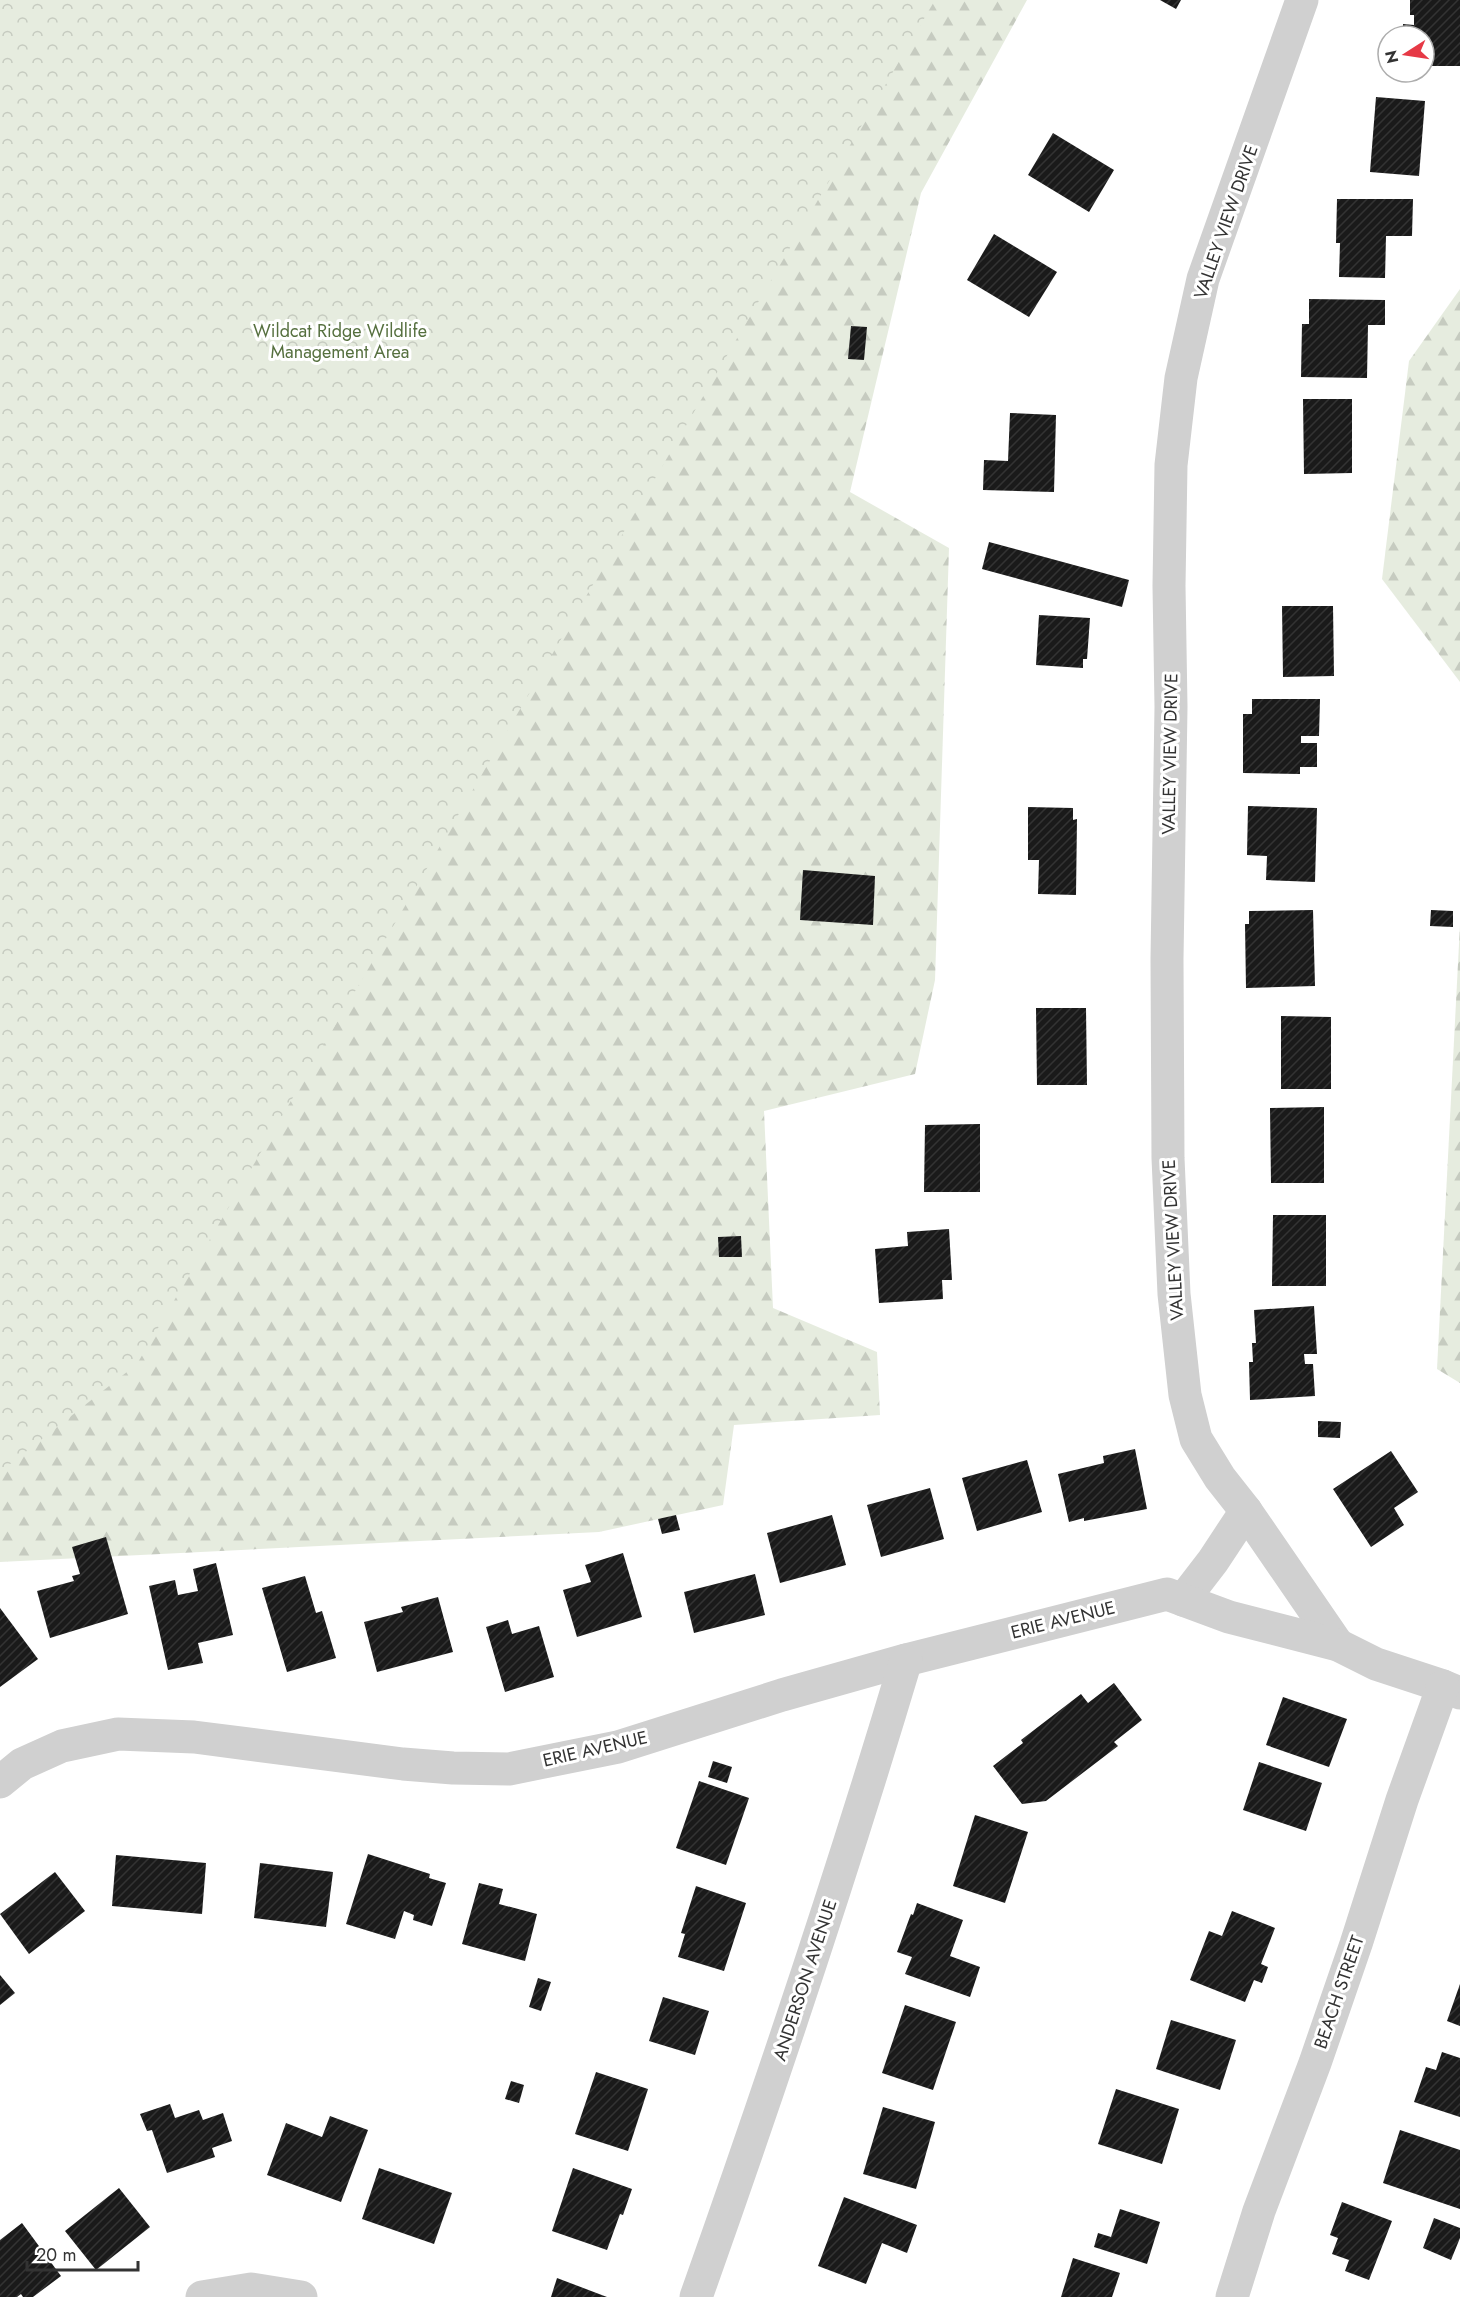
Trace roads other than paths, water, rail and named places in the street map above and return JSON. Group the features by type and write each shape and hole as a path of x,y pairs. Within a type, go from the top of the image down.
{"street":[{"name":"VALLEY VIEW DRIVE","path":"1246,1511 1220,1478 1196,1439 1185,1395 1174,1294 1168,1158 1167,959 1171,707 1169,586 1171,465 1181,378 1203,279 1302,0"},
{"path":"1183,1600 1213,1561 1246,1511"},
{"name":"ERIE AVENUE","path":"1246,1511 1338,1645"},
{"name":"ERIE AVENUE","path":"0,1782 22,1764 62,1746 118,1734 194,1737 403,1764 509,1769 618,1747 782,1695 906,1660 1167,1594 1229,1617 1338,1645 1376,1664 1451,1689"},
{"name":"ANDERSON AVENUE","path":"696,2297 769,2088 872,1774 906,1660"},
{"name":"BEACH STREET","path":"1232,2297 1259,2211 1315,2063 1356,1944 1402,1800 1451,1689"},
{"path":"202,2297 251,2289 301,2297"}],"park label":[{"name":"Wildcat Ridge Wildlife Management Area","path":"340,341"}]}
